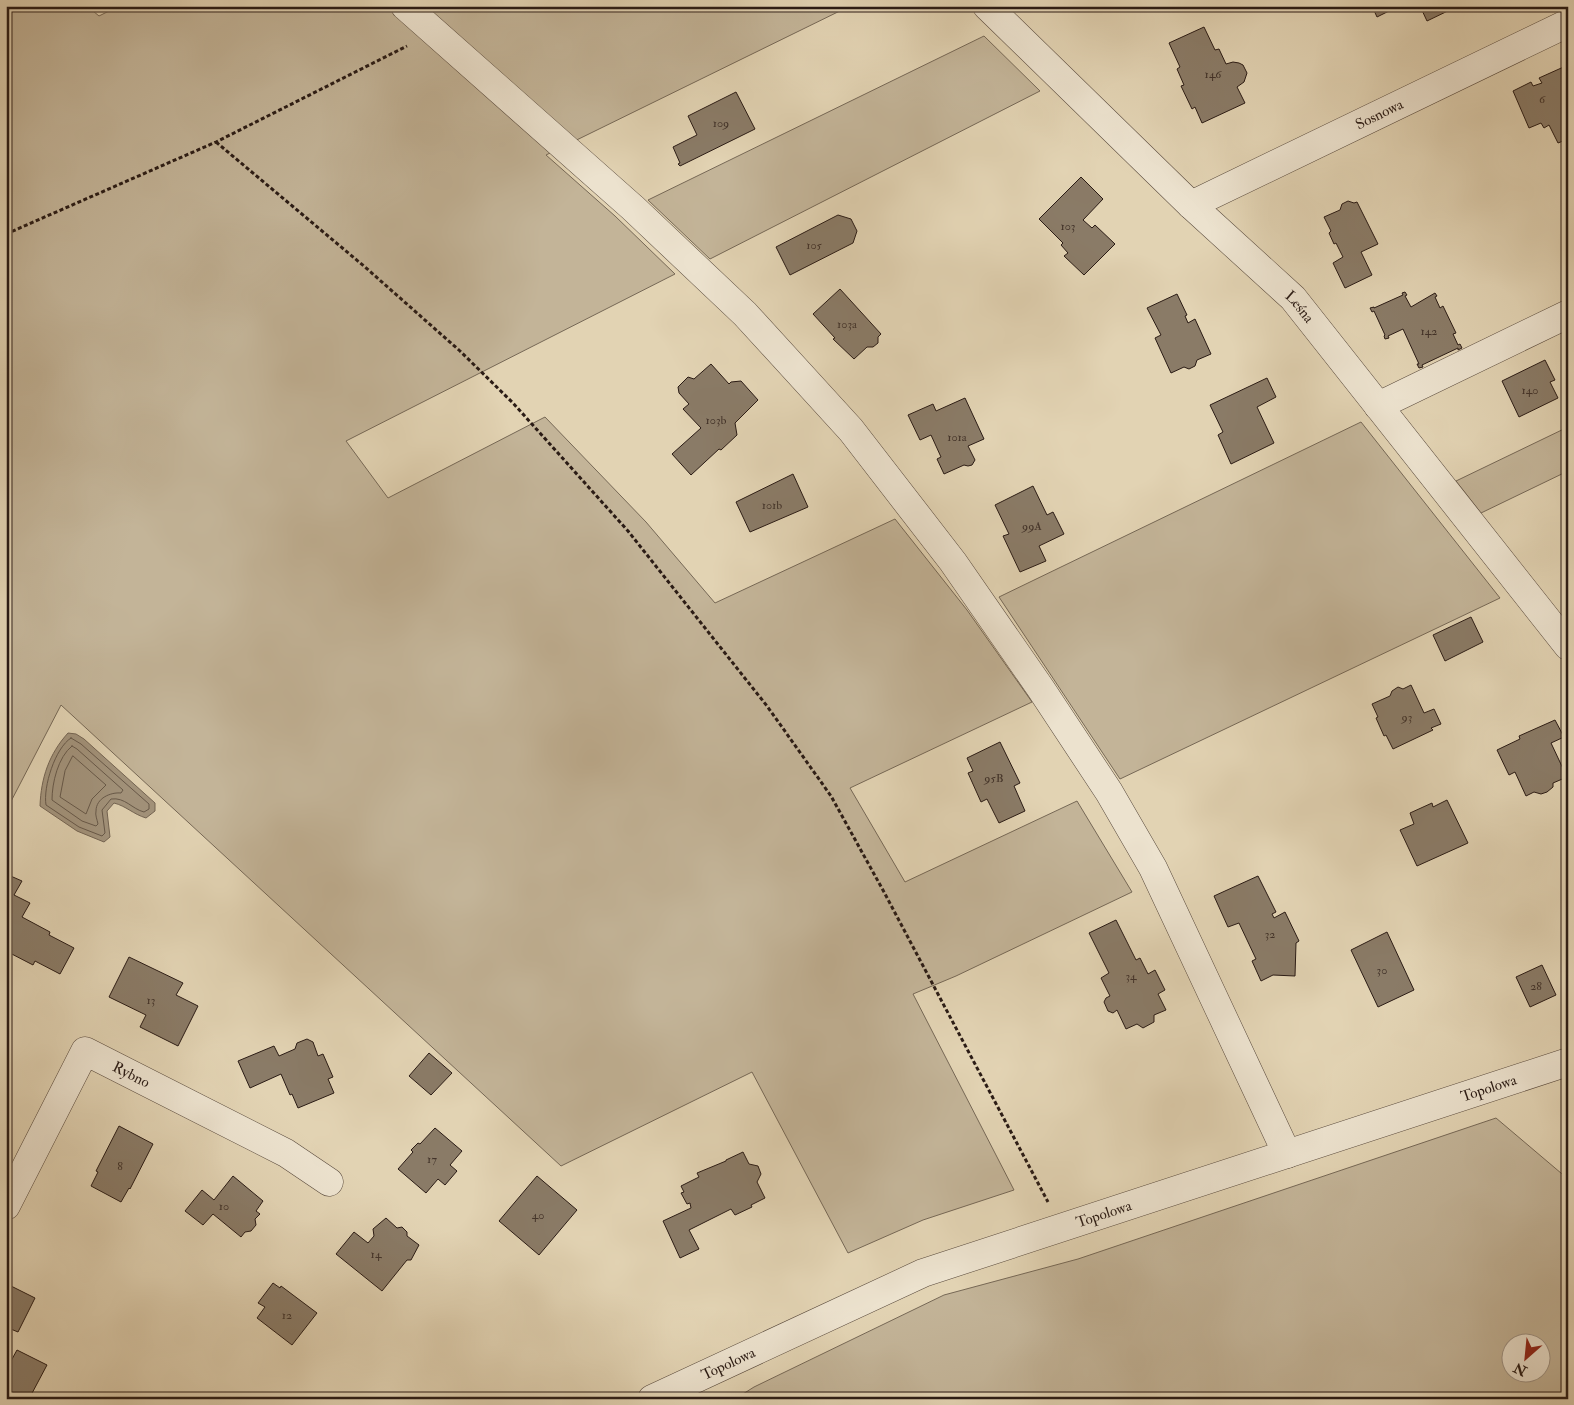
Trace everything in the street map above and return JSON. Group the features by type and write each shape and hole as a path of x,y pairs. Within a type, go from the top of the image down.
{"street":[{"path":"406,6 633,208 744,314 851,430 953,562 1042,689 1104,784 1153,868 1287,1154"},
{"name":"Leśna","path":"987,6 1191,205 1293,298 1568,646"},
{"name":"Sosnowa","path":"1191,205 1568,23"},
{"path":"1378,406 1568,314"},
{"name":"Rybno","path":"6,1206 85,1052 286,1153 329,1182"},
{"name":"Topolowa","path":"652,1399 923,1273 1568,1062"}],"path":[{"path":"6,234 216,142 435,32"},
{"path":"216,142 365,266 460,351 513,403 628,531 767,706 831,796 884,892 1061,1228"}],"shaded area":[{"path":"6,6 87,6 99,16 119,6 850,6 546,155 615,216 675,274 346,441 388,498 545,417 646,522 715,603 895,519 967,610 1032,702 850,788 905,882 1077,801 1132,892 956,976 913,994 1014,1190 923,1220 848,1253 752,1072 561,1166 61,705 6,811"},
{"path":"984,36 1040,91 710,259 648,200"},
{"path":"1361,422 1500,598 1120,779 999,597"},
{"path":"1568,427 1568,471 1481,513 1456,481"},
{"path":"1496,1118 1568,1179 1568,1399 735,1399 754,1387 944,1295 1078,1259"}],"water":[{"path":"68,733 76,734 84,739 155,803 155,811 146,818 114,803 107,811 110,837 104,842 77,831 40,806 42,786 47,767 56,749"}],"building":[{"path":"1372,6 1399,6 1377,17"},
{"path":"1420,6 1456,6 1456,7 1427,21"},
{"path":"1204,27 1215,50 1219,49 1226,64 1239,63 1243,65 1247,73 1244,82 1237,87 1245,103 1202,123 1195,107 1192,109 1181,86 1184,85 1177,69 1180,67 1169,43"},
{"path":"1568,65 1568,107 1563,109 1568,119 1568,139 1558,143 1549,125 1544,128 1541,123 1529,128 1513,91 1531,82 1533,86 1542,83 1539,78"},
{"path":"736,92 755,129 680,166 673,147 697,135 688,116"},
{"path":"1081,177 1103,199 1083,220 1092,228 1095,225 1115,244 1084,275 1064,256 1068,253 1061,245 1063,243 1039,219"},
{"path":"1348,201 1357,202 1378,244 1361,252 1372,275 1345,288 1333,263 1343,257 1336,243 1334,244 1329,233 1331,231 1324,217 1340,210 1342,204"},
{"path":"838,215 851,219 857,231 853,243 790,275 776,247"},
{"path":"840,289 881,334 878,337 878,343 873,347 867,347 854,359 833,339 835,338 813,314"},
{"path":"1405,292 1411,307 1435,293 1440,308 1443,306 1456,333 1453,334 1458,345 1460,344 1462,348 1458,350 1458,348 1419,368 1417,364 1419,364 1403,329 1385,339 1374,311 1372,312 1370,308 1403,295 1402,293"},
{"path":"1177,294 1187,315 1185,316 1188,323 1195,319 1211,354 1197,360 1195,366 1189,369 1184,367 1171,373 1155,338 1161,335 1147,308"},
{"path":"1545,360 1555,380 1550,382 1558,398 1519,417 1502,381"},
{"path":"711,364 729,384 741,381 758,400 735,423 737,435 691,475 672,454 701,428 683,409 689,404 679,393 678,387 688,377 694,379"},
{"path":"1267,378 1276,397 1257,407 1274,443 1231,464 1218,435 1223,432 1210,405"},
{"path":"965,398 984,439 968,446 975,460 972,465 964,465 944,474 937,459 941,457 931,435 920,440 908,415 933,404 936,411"},
{"path":"793,474 808,507 750,532 736,502"},
{"path":"1033,486 1047,515 1053,512 1064,534 1039,546 1046,561 1020,572 1003,536 1009,534 995,505"},
{"path":"1471,617 1483,642 1445,661 1433,635"},
{"path":"1411,685 1424,713 1434,709 1441,724 1431,728 1433,730 1393,749 1386,735 1384,736 1372,704 1390,696 1392,691 1398,687 1403,689"},
{"path":"1555,720 1564,737 1551,743 1567,777 1553,783 1553,787 1547,792 1541,794 1534,792 1526,796 1515,772 1509,775 1497,750 1520,739 1519,736"},
{"path":"1000,742 1020,783 1014,786 1025,811 999,823 987,799 981,802 968,773 973,771 967,758"},
{"path":"1447,800 1468,843 1417,866 1400,830 1414,824 1410,813 1432,803 1433,807"},
{"path":"6,874 22,881 14,895 30,903 22,917 50,932 49,935 74,948 60,974 35,961 33,965 6,951"},
{"path":"1258,876 1276,912 1272,914 1274,918 1285,912 1299,941 1296,943 1295,976 1273,975 1261,981 1252,961 1256,959 1239,923 1228,927 1214,896"},
{"path":"1116,920 1136,960 1140,958 1148,974 1155,970 1165,990 1158,994 1166,1010 1154,1015 1154,1022 1143,1028 1137,1024 1126,1029 1117,1010 1113,1013 1108,1011 1104,1002 1110,996 1101,978 1109,973 1089,933"},
{"path":"1387,932 1414,990 1378,1007 1351,950"},
{"path":"129,957 183,983 176,995 198,1006 178,1046 140,1027 146,1015 109,997"},
{"path":"1542,965 1556,995 1530,1007 1516,977"},
{"path":"307,1039 313,1042 318,1056 323,1054 333,1077 328,1079 334,1093 298,1108 281,1074 250,1088 238,1061 274,1046 279,1056 295,1049 297,1043"},
{"path":"429,1053 452,1073 431,1095 409,1076"},
{"path":"119,1126 153,1144 130,1189 121,1202 91,1186 98,1172 96,1171"},
{"path":"435,1128 462,1151 450,1165 457,1171 445,1185 438,1179 426,1193 398,1169 413,1152 411,1150 418,1143 420,1144"},
{"path":"743,1152 749,1164 758,1166 761,1174 757,1182 765,1198 735,1215 731,1209 689,1230 699,1249 680,1258 663,1221 691,1208 690,1203 687,1204 681,1193 684,1192 681,1186 699,1177 697,1173"},
{"path":"233,1176 263,1201 256,1211 260,1214 255,1219 256,1225 251,1231 245,1232 241,1237 213,1214 203,1225 185,1211 202,1190 214,1200"},
{"path":"537,1176 577,1210 539,1255 499,1221"},
{"path":"386,1218 397,1228 402,1227 407,1232 407,1236 419,1245 411,1260 407,1260 382,1291 336,1254 354,1232 368,1243 374,1236 373,1229"},
{"path":"273,1283 280,1288 281,1286 317,1313 292,1345 257,1318 265,1307 258,1303"},
{"path":"9,1285 35,1298 18,1332 6,1327 6,1291"},
{"path":"17,1350 47,1365 30,1397 33,1399 6,1399 6,1370"}]}
